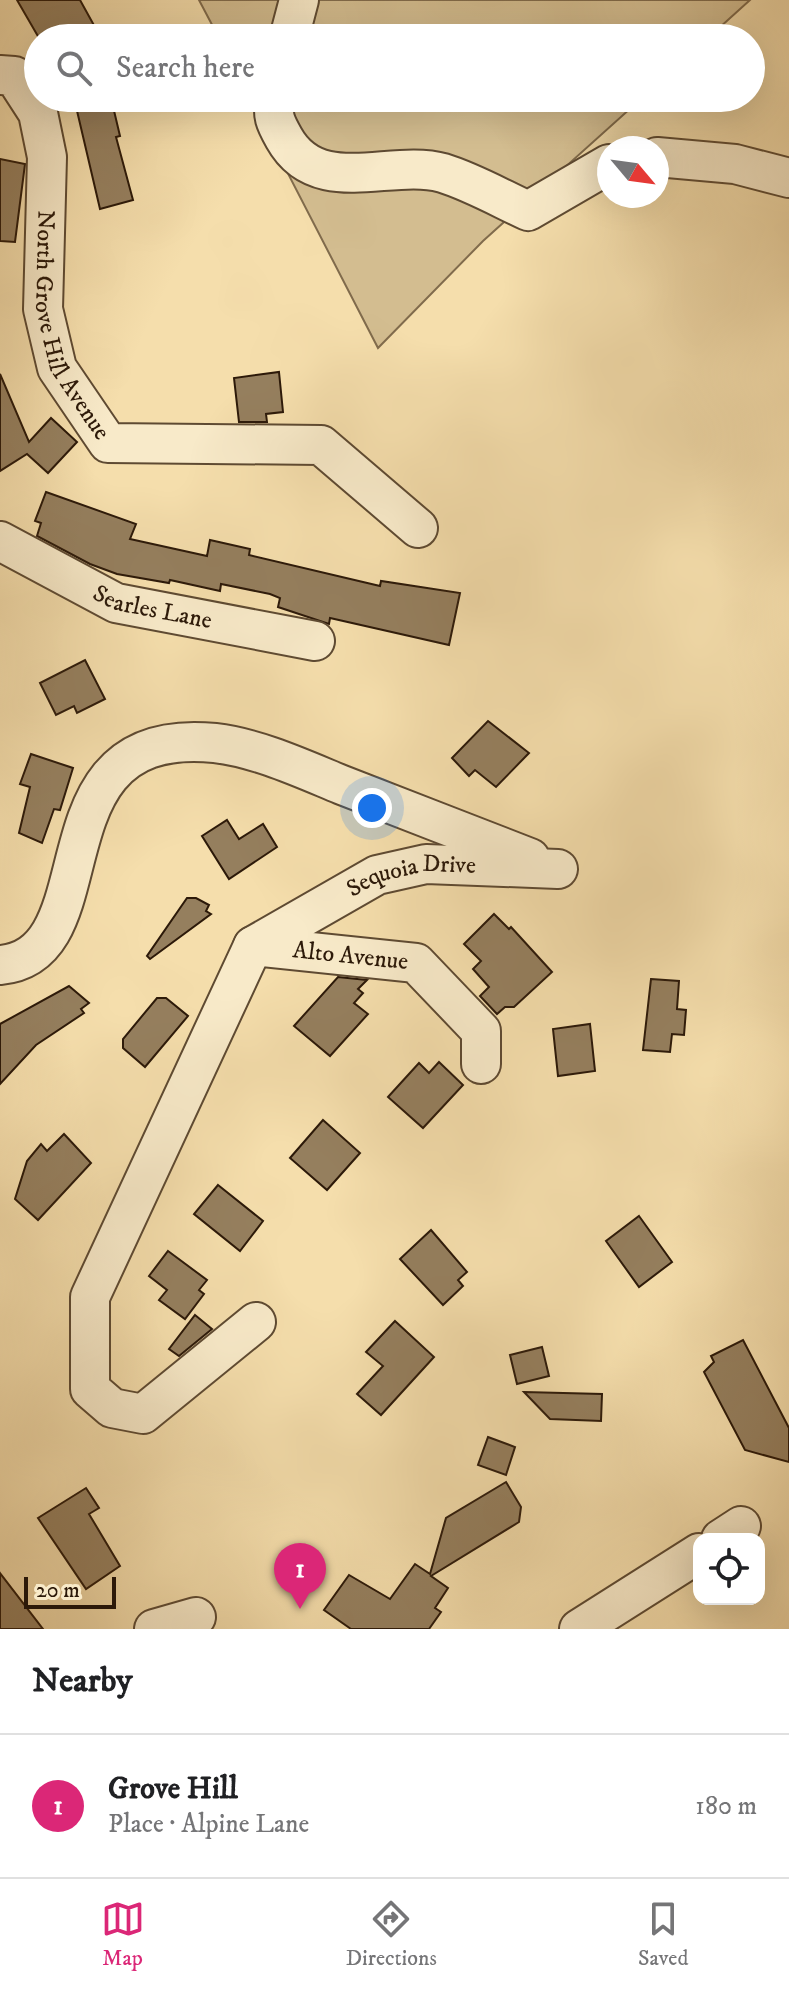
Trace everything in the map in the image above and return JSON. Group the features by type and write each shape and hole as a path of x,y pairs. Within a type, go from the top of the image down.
{"street":[{"path":"293,24 299,0"},
{"name":"North Grove Hill Avenue","path":"0,75 14,76 24,91"},
{"name":"North Grove Hill Avenue","path":"37,112 47,157 43,309 57,368 108,443 321,445 418,528"},
{"path":"273,112 289,146 310,167 374,174 422,170 443,173 528,211 597,171"},
{"path":"669,158 735,164 789,178"},
{"name":"Searles Lane","path":"0,541 116,603 315,641"},
{"name":"Sequoia Drive","path":"0,965 23,960 52,935 61,914 81,829 91,803 111,776 136,754 173,743 217,743 292,765 558,869 426,864 377,875 253,946"},
{"path":"253,946 90,1297 90,1389 112,1408 143,1414 256,1322"},
{"name":"Alto Avenue","path":"253,946 416,963 481,1031 481,1064"},
{"path":"579,1629 693,1557"},
{"path":"154,1629 196,1617"}],"shaded area":[{"path":"199,0 750,0 723,24 212,24"},
{"path":"256,112 626,112 483,241 378,348"}],"building":[{"path":"17,0 80,0 93,24 31,24"},
{"path":"77,112 114,112 120,136 116,137 133,200 100,209"},
{"path":"0,159 25,164 15,242 0,241"},
{"path":"279,372 283,412 266,414 267,422 239,422 234,378"},
{"path":"0,374 29,442 51,418 77,442 48,473 27,454 0,471"},
{"path":"46,492 136,524 130,539 207,556 210,540 250,549 249,555 380,586 381,581 460,593 449,645 330,618 329,624 278,607 280,598 270,594 221,584 220,591 170,580 169,583 117,574 90,564 37,536 41,523 35,521"},
{"path":"85,660 105,699 77,713 74,706 56,715 40,683"},
{"path":"488,721 529,753 496,787 475,770 469,776 452,758"},
{"path":"31,754 73,768 60,810 54,809 42,843 19,833 30,787 20,784"},
{"path":"227,820 239,839 263,824 277,847 229,879 202,836"},
{"path":"187,898 196,898 209,905 206,911 211,914 150,959 147,956"},
{"path":"494,914 509,929 511,927 552,972 514,1007 505,1007 497,1014 480,996 489,987 473,969 481,961 464,944"},
{"path":"338,977 367,980 358,989 363,993 354,1003 368,1014 330,1056 294,1026"},
{"path":"651,979 679,981 677,1009 686,1010 684,1035 672,1034 670,1052 643,1050"},
{"path":"69,986 89,1003 81,1009 84,1013 36,1045 0,1084 0,1024"},
{"path":"157,998 166,998 188,1016 145,1067 123,1048 123,1039"},
{"path":"590,1024 595,1071 558,1076 553,1029"},
{"path":"439,1062 463,1085 423,1128 388,1097 419,1063 429,1073"},
{"path":"323,1120 360,1153 327,1190 290,1158"},
{"path":"64,1134 91,1163 38,1220 15,1199 27,1161 41,1144 47,1151"},
{"path":"218,1185 263,1221 240,1251 194,1214"},
{"path":"639,1216 672,1262 639,1287 606,1241"},
{"path":"431,1230 467,1272 458,1280 463,1286 443,1305 400,1259"},
{"path":"168,1251 207,1280 199,1290 204,1294 185,1319 159,1300 167,1290 149,1276"},
{"path":"195,1315 212,1329 179,1356 169,1349"},
{"path":"395,1321 434,1357 381,1415 357,1394 383,1366 366,1352"},
{"path":"743,1340 789,1428 789,1462 745,1450 704,1372 714,1362 711,1356"},
{"path":"542,1347 549,1376 517,1384 510,1355"},
{"path":"524,1392 602,1394 601,1421 550,1419"},
{"path":"488,1437 515,1447 506,1475 478,1465"},
{"path":"506,1482 521,1507 519,1522 431,1576 448,1588 435,1608 441,1612 429,1629 351,1629 324,1610 349,1575 390,1599 415,1564 430,1574 446,1518"},
{"path":"86,1488 99,1508 89,1514 120,1566 86,1589 38,1518"},
{"path":"0,1573 43,1629 0,1629"}],"place":[{"name":"Grove Hill","path":"300,1609"}]}
